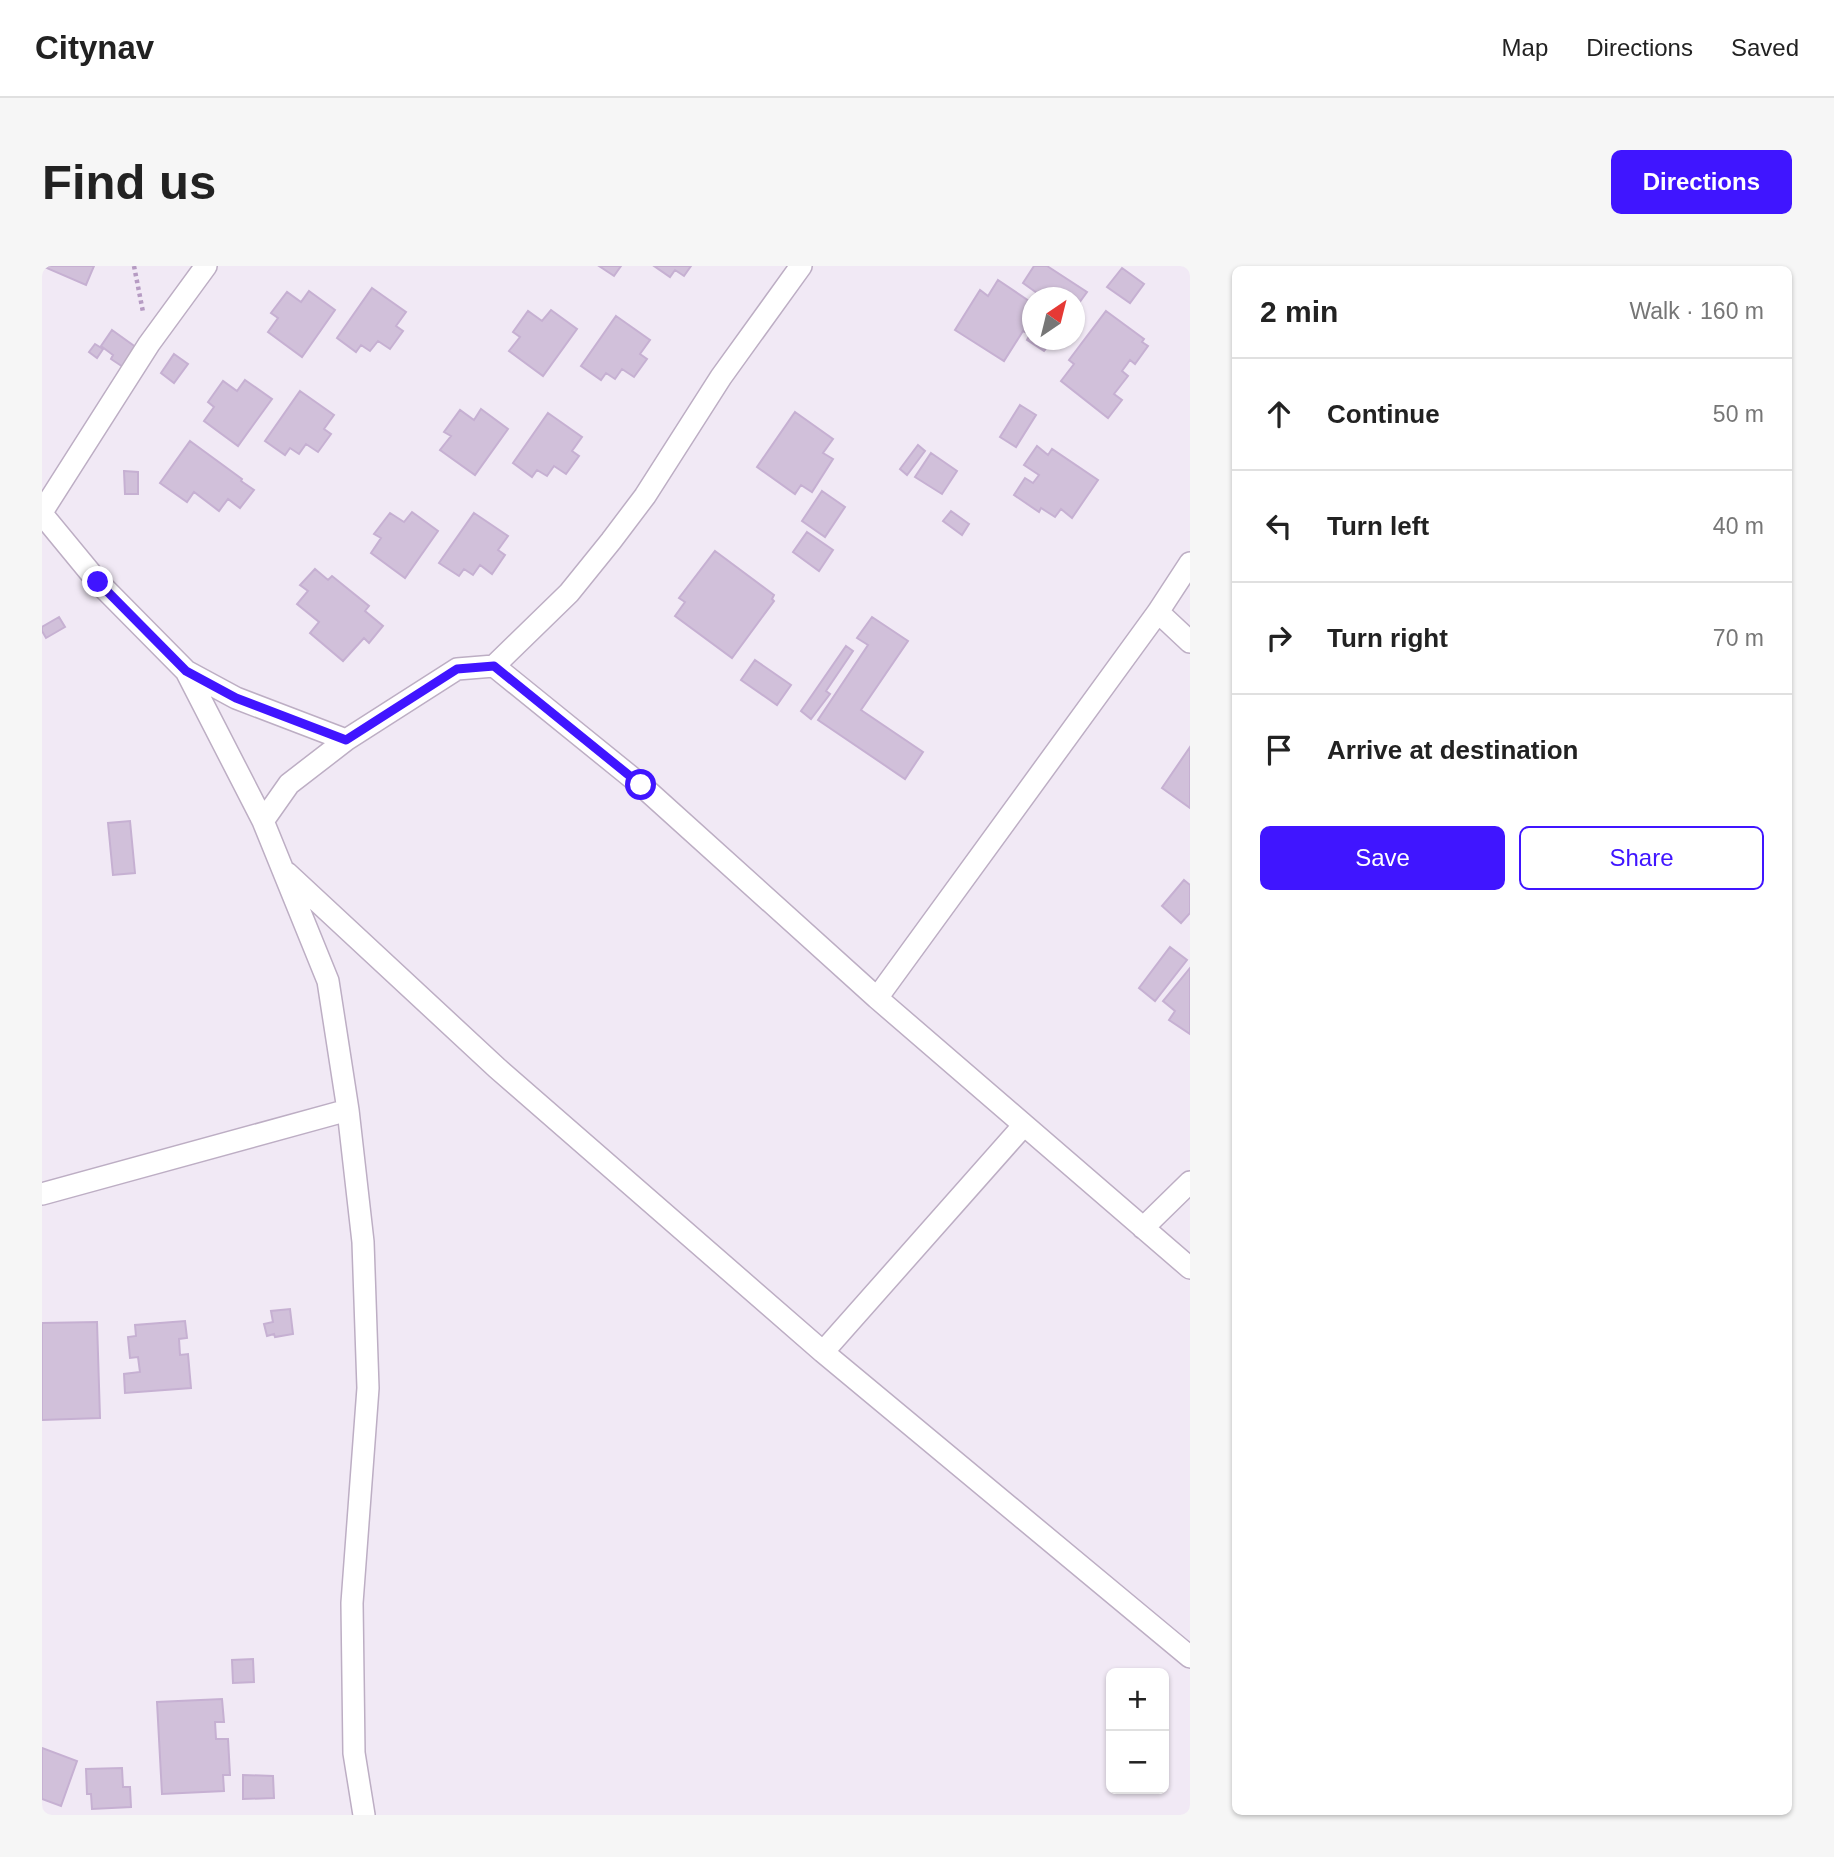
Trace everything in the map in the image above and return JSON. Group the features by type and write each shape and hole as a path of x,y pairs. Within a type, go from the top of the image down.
{"street":[{"path":"206,266 149,344 42,513 98,582 186,671 236,698 346,740"},
{"path":"263,821 289,784 346,740 457,669 494,666 569,593 645,496 721,377 801,266"},
{"path":"877,998 1158,612 1190,563"},
{"path":"1158,612 1190,642"},
{"path":"494,666 641,785 877,998 1190,1268"},
{"path":"186,671 263,821 328,981 348,1110 363,1242 368,1388 352,1603 354,1753 363,1815"},
{"path":"283,869 497,1068 823,1352 1190,1657"},
{"path":"42,1194 348,1110"},
{"path":"823,1352 1024,1125"},
{"path":"1143,1228 1190,1182"}],"path":[{"path":"134,266 149,344"}],"building":[{"path":"42,266 94,266 86,285"},
{"path":"599,266 621,266 614,276"},
{"path":"654,266 691,266 684,276 675,270 670,277"},
{"path":"1034,266 1047,266 1079,287 1029,287 1023,283"},
{"path":"1122,268 1144,284 1130,303 1107,287"},
{"path":"998,280 1022,296 1022,333 1004,361 955,330 980,290 988,296"},
{"path":"372,288 406,312 396,326 403,331 390,349 378,341 370,351 361,345 356,352 337,338"},
{"path":"309,291 335,310 302,357 268,332 278,318 271,313 287,292 301,302"},
{"path":"551,310 577,329 543,376 509,351 520,337 513,332 528,311 542,321"},
{"path":"1106,311 1144,339 1142,342 1148,346 1135,364 1130,360 1122,371 1128,376 1114,394 1122,400 1108,418 1061,381 1074,364 1069,360 1077,350 1085,350 1085,339"},
{"path":"616,316 650,340 640,354 647,359 634,377 622,369 615,379 606,373 601,380 581,366"},
{"path":"112,330 137,348 123,367 111,359 113,355 101,346"},
{"path":"95,344 103,349 97,358 89,352"},
{"path":"174,354 188,364 174,383 161,373"},
{"path":"245,380 272,399 238,446 204,421 214,407 208,402 223,381 237,391"},
{"path":"300,391 334,415 324,429 331,434 318,452 306,444 299,454 290,448 285,455 265,441"},
{"path":"1020,405 1036,415 1016,447 1000,437"},
{"path":"481,409 508,429 475,475 440,450 451,436 444,432 460,410 474,420"},
{"path":"795,412 833,439 823,453 833,459 812,492 801,485 795,494 757,467"},
{"path":"548,413 582,437 572,451 579,456 566,474 554,466 547,476 537,470 532,477 513,463"},
{"path":"190,441 254,490 240,508 228,499 219,511 194,492 187,502 160,483"},
{"path":"918,445 925,451 907,475 900,469"},
{"path":"1037,446 1048,455 1052,449 1098,480 1072,518 1061,509 1055,517 1041,508 1039,512 1014,495 1025,478 1033,483 1039,475 1024,465"},
{"path":"931,453 957,471 942,494 915,477"},
{"path":"124,471 138,472 138,494 125,494"},
{"path":"822,491 845,507 825,537 802,521"},
{"path":"951,511 969,524 962,535 943,521"},
{"path":"412,512 438,531 405,578 371,553 381,538 374,534 390,513 404,522"},
{"path":"474,513 508,536 498,550 505,555 492,574 480,565 473,575 464,569 459,576 439,563"},
{"path":"807,532 833,550 819,571 793,552"},
{"path":"715,551 774,595 774,601 732,658 675,616 685,602 679,598"},
{"path":"315,569 328,580 332,576 369,606 365,611 383,626 369,643 364,638 343,661 310,633 319,622 297,604 308,591 300,585"},
{"path":"59,617 65,627 46,638 42,627"},
{"path":"872,617 908,641 861,710 923,752 905,779 818,720 868,645 857,638"},
{"path":"846,646 853,651 826,691 830,694 811,719 801,711"},
{"path":"755,660 791,685 777,705 741,680"},
{"path":"1190,747 1190,808 1162,788"},
{"path":"130,821 135,873 113,875 108,823"},
{"path":"1184,880 1190,885 1190,913 1181,923 1162,906"},
{"path":"1170,947 1187,960 1155,1001 1139,988"},
{"path":"1190,968 1190,1034 1169,1020 1175,1011 1163,1001"},
{"path":"290,1309 293,1334 267,1336 264,1324 273,1322 271,1311"},
{"path":"185,1321 187,1338 179,1339 180,1355 188,1354 191,1388 125,1393 124,1374 140,1372 138,1357 130,1358 128,1337 136,1336 135,1325"},
{"path":"97,1322 100,1418 42,1420 42,1323"},
{"path":"253,1659 254,1682 233,1683 232,1660"},
{"path":"222,1699 224,1722 215,1722 216,1739 228,1739 230,1775 223,1775 224,1791 162,1794 157,1702"},
{"path":"42,1748 77,1761 61,1806 42,1799"},
{"path":"122,1768 123,1787 130,1787 131,1807 92,1809 91,1794 87,1794 86,1769"},
{"path":"243,1775 273,1776 274,1798 243,1799"}],"route":[{"path":"98,582 186,671 236,698 346,740 457,669 494,666 641,785"}]}
